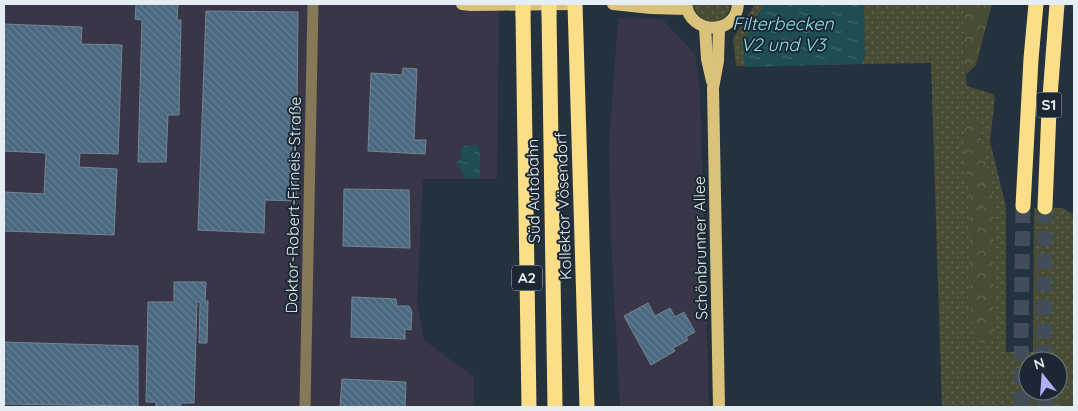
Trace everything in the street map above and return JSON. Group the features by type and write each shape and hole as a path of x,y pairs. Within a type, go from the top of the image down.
{"highway":[{"name":"S1","path":"1023,206 1036,4"},
{"name":"S1","path":"1045,207 1049,110 1057,4"},
{"name":"Kollektor Vösendorf","path":"575,7 587,407"},
{"name":"Süd Autobahn","path":"549,8 555,407"},
{"name":"Süd Autobahn","path":"523,9 529,407"}],"main road":[{"path":"462,4 471,6 575,7"},
{"path":"613,4 651,8 687,6 693,19 705,28 719,28 733,18 738,4"},
{"name":"Schönbrunner Allee","path":"705,28 707,60 714,88"},
{"name":"Schönbrunner Allee","path":"719,28 718,60 714,88 719,407"}],"street":[{"name":"Doktor-Robert-Firneis-Straße","path":"305,407 313,4"}],"shaded area":[{"path":"4,4 499,4 497,179 423,179 417,302 424,340 474,377 474,407 4,407"},
{"path":"618,18 662,19 695,54 700,92 709,407 620,407 611,239 609,144"}],"green space":[{"path":"692,4 731,4 729,12 724,17 719,21 713,22 701,17"},
{"path":"755,4 965,4 963,51 967,86 993,94 995,98 990,141 1006,207 1006,352 1018,352 1018,401 1068,401 1068,351 1033,351 1034,208 1062,208 1074,215 1074,407 942,407 931,63 736,66 733,38"},
{"path":"965,4 992,4 976,65 966,75 963,51"},
{"path":"977,118 994,205 994,333 983,345 973,334 970,280 970,205 963,142 965,130"},
{"path":"1068,399 1074,399 1074,407 1012,407 1012,403 1016,402 1068,401"}],"water":[{"name":"Filterbecken V2 und V3","path":"765,4 864,4 865,55 862,64 746,67 743,50 745,42 751,26"},
{"path":"477,145 480,149 480,178 465,178 456,162 462,158 460,153 463,146"}],"building":[{"path":"136,4 178,4 177,20 181,20 179,115 168,115 166,162 138,162 142,20 135,19"},
{"path":"206,11 298,12 296,201 265,200 264,233 198,230"},
{"path":"4,24 82,27 81,44 122,45 118,154 80,153 79,167 117,169 114,235 4,231 4,192 44,194 46,153 4,151"},
{"path":"403,68 417,69 414,140 426,140 425,154 368,151 371,73 402,75"},
{"path":"344,189 409,190 410,248 343,246"},
{"path":"174,282 206,282 205,301 208,301 207,343 199,343 200,302 197,302 194,403 181,403 181,407 156,407 156,402 146,402 148,302 174,302"},
{"path":"352,297 396,299 397,306 409,306 412,312 411,330 405,329 405,339 351,337"},
{"path":"648,303 655,316 670,308 675,317 684,312 695,332 686,337 688,340 673,348 675,351 651,365 624,316"},
{"path":"4,342 138,346 138,406 4,404"},
{"path":"342,379 406,382 405,407 340,407"}],"tunnel":[{"path":"1022,407 1023,206"},
{"path":"1044,351 1045,207"},
{"path":"1045,401 1045,407"}]}
